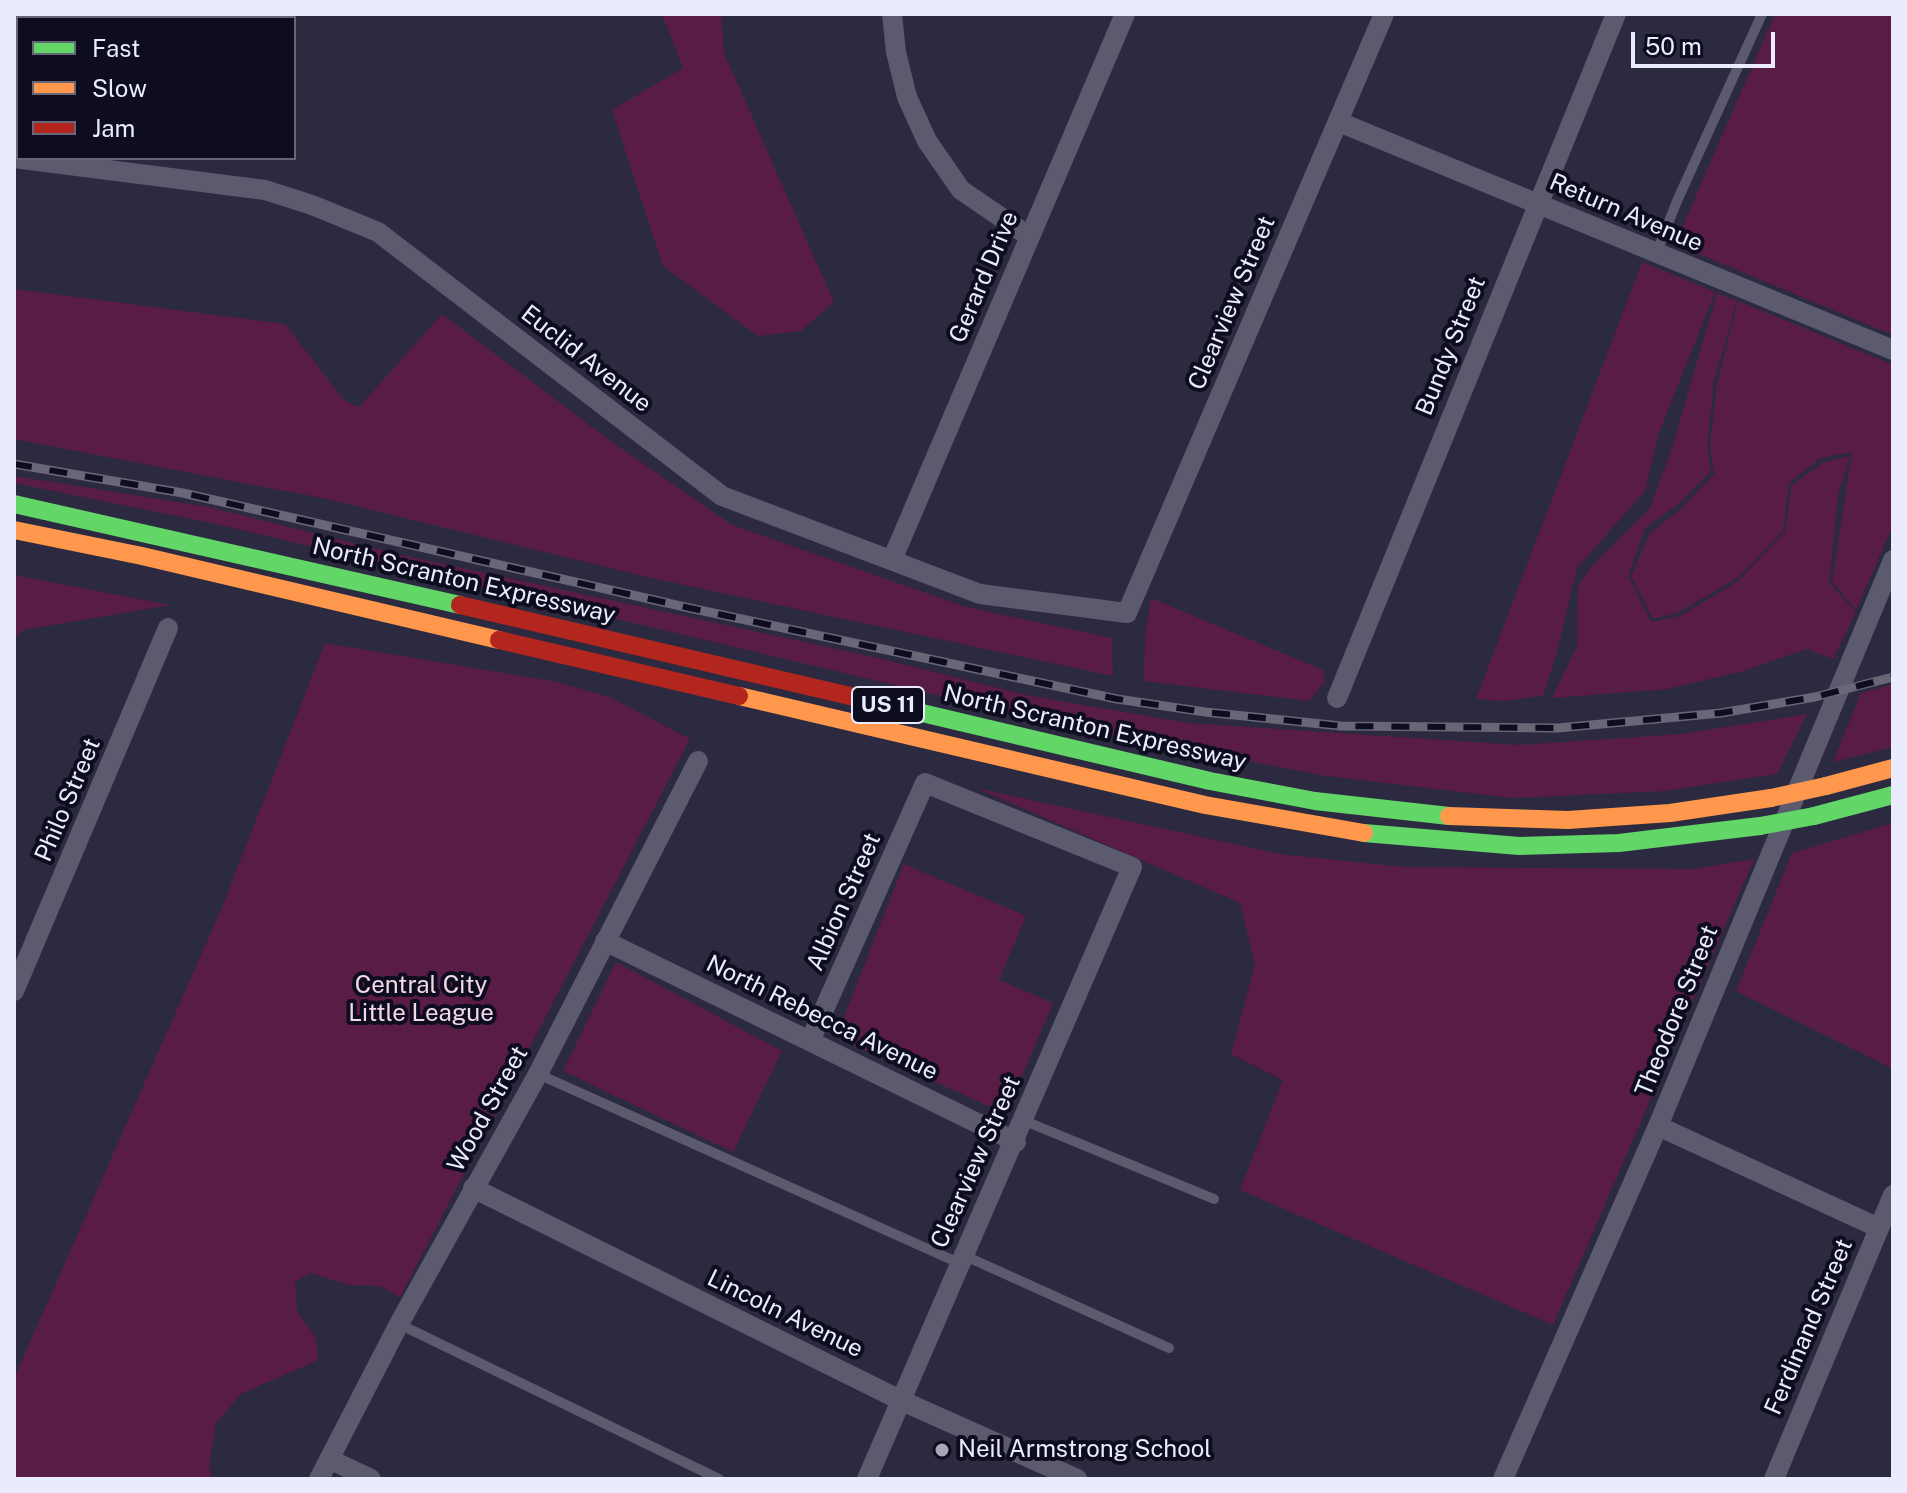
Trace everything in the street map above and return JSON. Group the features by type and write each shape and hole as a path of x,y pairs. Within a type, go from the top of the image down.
{"highway":[{"name":"North Scranton Expressway","path":"14,504 148,532 1210,781 1315,801 1417,815 1544,820 1670,813 1771,798 1893,768"},
{"name":"North Scranton Expressway","path":"14,530 142,556 1205,805 1311,826 1415,840 1519,846 1633,842 1760,826 1814,816 1893,795"}],"street":[{"path":"892,14 896,52 907,97 927,141 961,190 1030,237"},
{"name":"Gerard Drive","path":"892,560 1125,14"},
{"name":"Clearview Street","path":"1127,613 1384,14"},
{"name":"Bundy Street","path":"1337,698 1616,14"},
{"name":"Return Avenue","path":"1339,122 1893,350"},
{"name":"Euclid Avenue","path":"49,160 171,167 265,190 378,232 722,496 980,594 1127,613"},
{"name":"Theodore Street","path":"1503,1479 1658,1126 1893,560"},
{"name":"Philo Street","path":"14,991 168,628"},
{"name":"Wood Street","path":"319,1479 399,1324 538,1074 698,761"},
{"name":"Clearview Street","path":"867,1479 961,1259 1016,1142 1132,867 925,783"},
{"name":"Albion Street","path":"810,1041 925,783"},
{"name":"North Rebecca Avenue","path":"605,941 1016,1142"},
{"path":"1658,1126 1879,1228"},
{"name":"Lincoln Avenue","path":"473,1188 900,1400 1077,1479"},
{"name":"Ferdinand Street","path":"1774,1479 1893,1195"},
{"path":"329,1459 371,1479"}],"lane":[{"path":"1656,255 1677,201 1762,14"},
{"path":"538,1074 1169,1348"},
{"path":"1025,1121 1214,1199"},
{"path":"399,1324 719,1479"}],"green space":[{"path":"662,14 721,14 724,53 834,302 801,331 758,336 663,266 612,110 683,68"},
{"path":"1775,14 1893,14 1893,335 1675,244"},
{"path":"1642,262 1715,292 1658,435 1645,491 1577,568 1543,696 1503,701 1476,699"},
{"path":"14,289 285,324 344,400 359,407 442,314 616,445 732,525 966,607 1112,638 1113,676 651,578 327,499 14,439"},
{"path":"1717,293 1737,301 1714,381 1707,446 1711,471 1680,503 1645,528 1628,576 1651,622 1680,616 1738,581 1785,532 1792,485 1824,462 1850,456 1838,496 1829,583 1856,612 1833,659 1807,649 1743,671 1668,689 1552,698 1577,646 1578,586 1592,566 1650,508 1672,448"},
{"path":"1738,301 1893,365 1893,525 1856,610 1832,582 1852,452 1820,458 1789,483 1783,531 1739,577 1679,612 1653,619 1631,576 1650,533 1682,508 1714,474 1710,446 1717,385"},
{"path":"14,476 209,507 397,554 874,657 1026,695 1188,723 1518,745 1682,734 1807,714 1777,774 1664,791 1513,798 1326,776 1059,724 212,523 14,483"},
{"path":"14,575 170,605 23,630 14,638"},
{"path":"1151,598 1323,670 1325,681 1309,701 1144,681 1145,635"},
{"name":"Central City Little League","path":"325,643 552,681 610,697 690,739 400,1297 380,1286 349,1285 310,1273 295,1282 297,1311 316,1338 318,1360 241,1394 216,1423 209,1467 212,1479 14,1479 14,1378 221,910"},
{"path":"1893,684 1893,747 1833,762 1861,693"},
{"path":"976,788 1280,854 1403,867 1694,869 1754,859 1553,1325 1240,1190 1283,1080 1231,1054 1255,964 1240,903"},
{"path":"1893,823 1893,1069 1736,991 1792,853"},
{"path":"904,864 1026,916 999,980 1053,1003 1006,1114 836,1037"},
{"path":"616,962 782,1051 733,1152 563,1071"}],"railway":[{"path":"14,464 183,493 685,607 1117,699 1205,712 1341,726 1558,728 1721,713 1815,697 1893,677"}],"traffic: fast":[{"path":"14,504 460,605"},
{"path":"867,700 1210,781 1315,801 1449,816"},
{"path":"1814,816 1893,795"},
{"path":"1760,826 1814,816"},
{"path":"1364,833 1519,846 1619,843 1760,826"}],"traffic: slow":[{"path":"14,530 142,556 499,640"},
{"path":"739,696 1205,805 1364,833"},
{"path":"1826,786 1893,768"},
{"path":"1771,798 1826,786"},
{"path":"1449,816 1568,820 1670,813 1771,798"}],"traffic: jam":[{"path":"460,605 867,700"},
{"path":"499,640 739,696"}],"place":[{"name":"Neil Armstrong School","path":"942,1450"}]}
